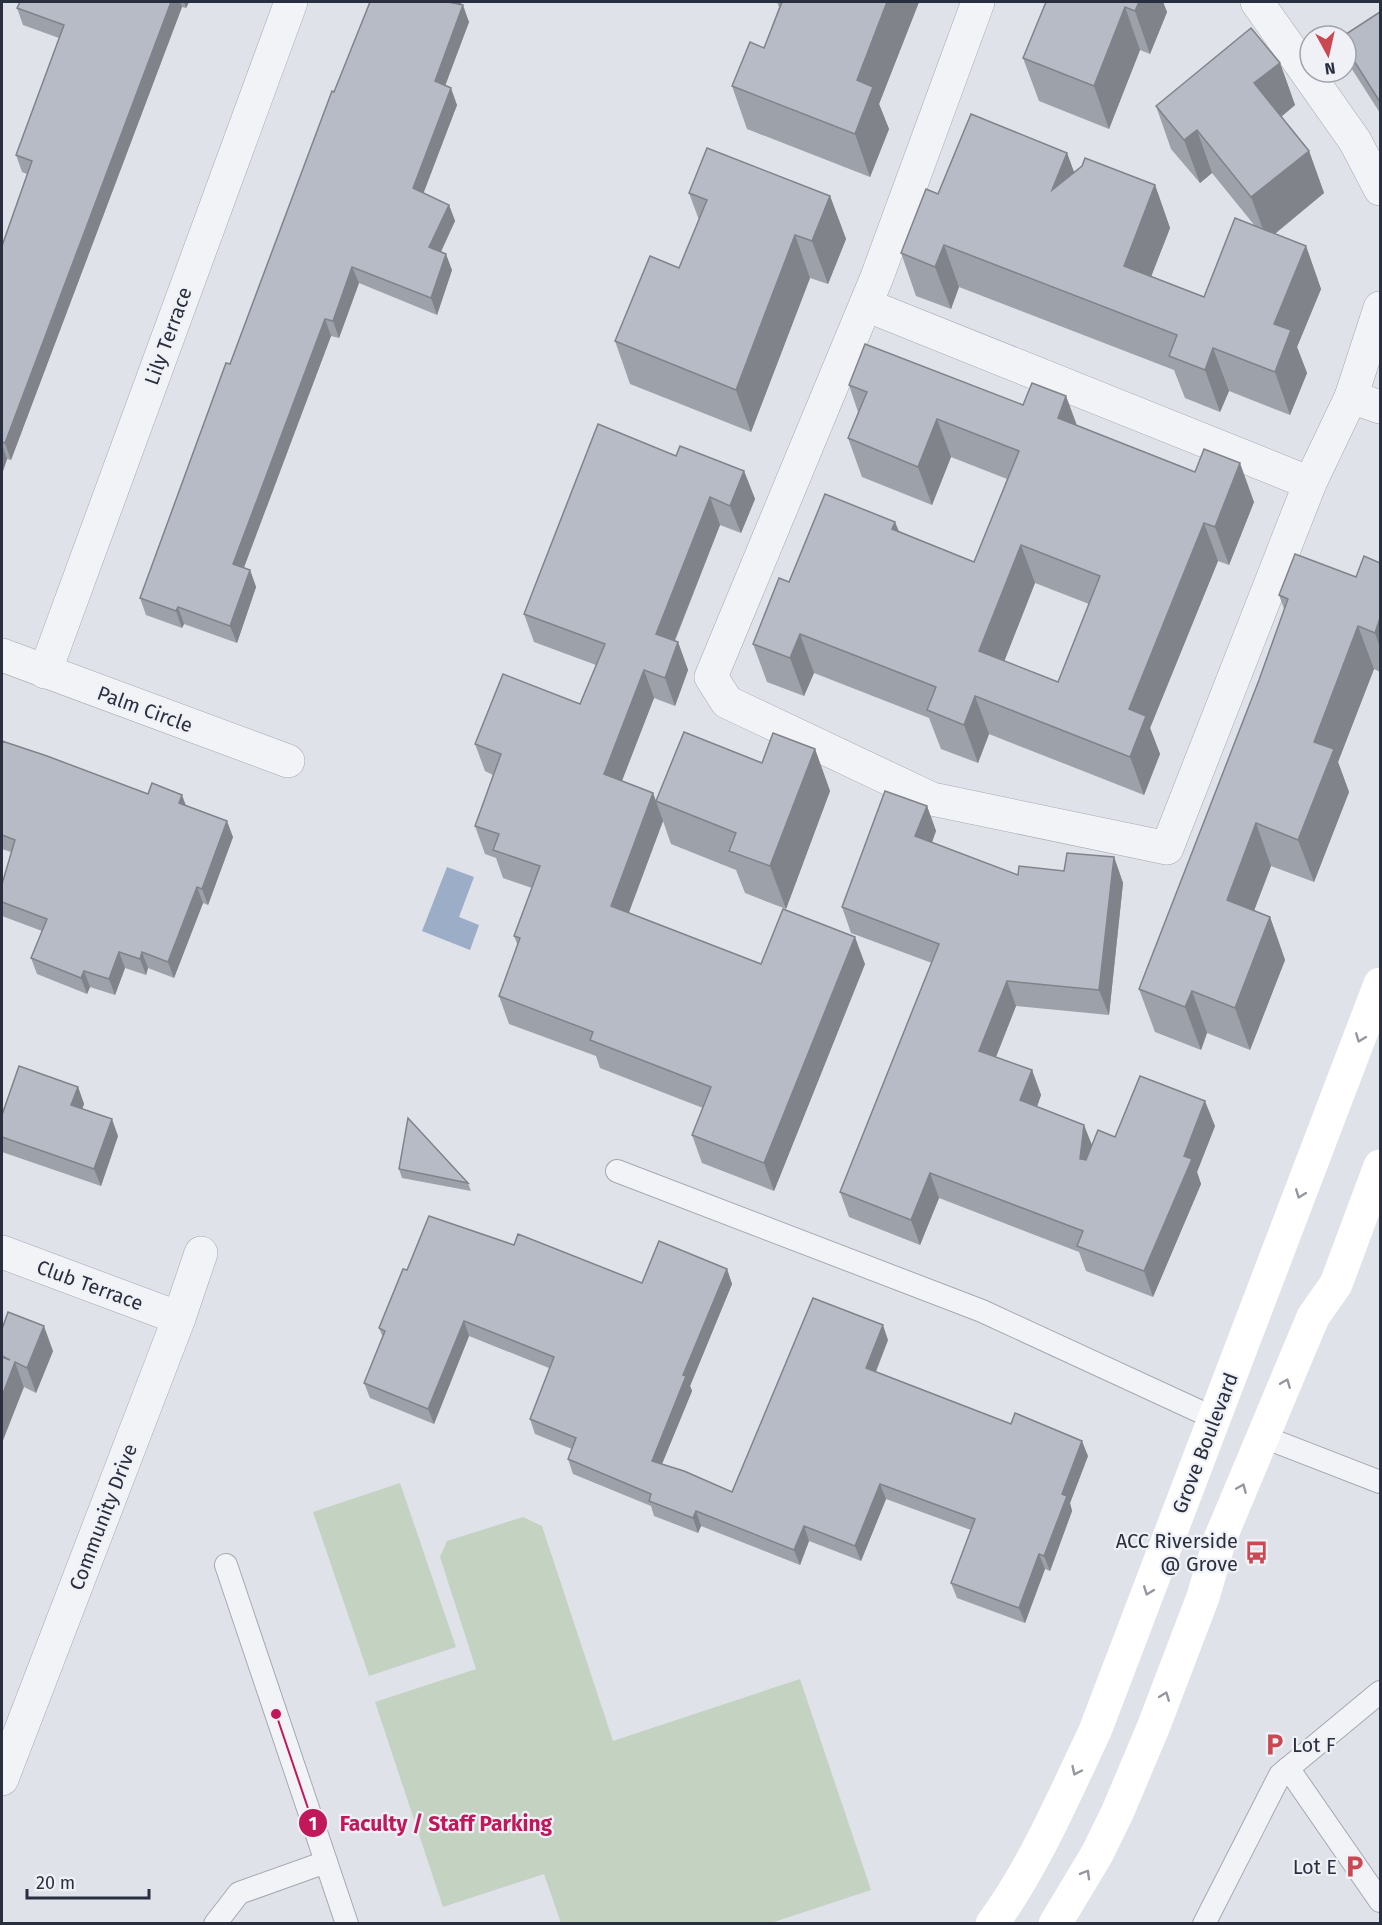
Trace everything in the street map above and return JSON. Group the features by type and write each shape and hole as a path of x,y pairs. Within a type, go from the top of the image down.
{"street":[{"name":"Lily Terrace","path":"45,672 291,2"},
{"path":"978,2 866,305 711,677 727,702 932,799 1167,848 1310,483 1366,402 1380,308"},
{"path":"1257,2 1355,141 1380,189"},
{"path":"866,305 1310,483"},
{"name":"Palm Circle","path":"2,656 288,761"},
{"name":"Grove Boulevard","path":"992,1923 1056,1815 1095,1731 1380,984"},
{"path":"1055,1923 1097,1854 1118,1811 1203,1597 1220,1539 1312,1317 1336,1284 1380,1166"},
{"name":"Club Terrace","path":"2,1252 179,1318"},
{"name":"Community Drive","path":"2,1779 179,1318 201,1252"},
{"path":"1214,1418 1264,1437"}],"lane":[{"path":"617,1171 982,1311 1214,1418"},
{"path":"1264,1437 1380,1482"},
{"path":"226,1565 347,1923"},
{"path":"1204,1923 1280,1775 1380,1692"},
{"path":"1288,1768 1380,1901"},
{"path":"215,1923 239,1893 326,1862"}],"green space":[{"path":"400,1483 456,1647 369,1676 313,1512"},
{"path":"523,1517 542,1526 613,1741 800,1679 871,1890 771,1923 561,1923 544,1874 443,1907 375,1702 476,1669 440,1557 447,1541"}],"water":[{"path":"447,867 474,877 459,917 479,925 470,950 422,931"}],"building":[{"path":"20,2 171,2 5,443 2,442 2,246 32,161 16,155 64,25 17,8"},
{"path":"370,2 448,2 463,5 435,81 451,88 413,188 449,205 429,247 446,254 431,298 352,267 333,321 325,319 233,564 250,570 230,626 178,607 176,611 140,598 226,363 230,364 332,91 334,92"},
{"path":"782,2 887,2 857,80 873,87 855,134 732,86 750,42 764,48"},
{"path":"1046,2 1139,2 1135,11 1125,7 1094,86 1023,58"},
{"path":"1380,12 1380,102 1358,67 1358,26"},
{"path":"1251,28 1280,63 1254,83 1309,151 1251,197 1197,130 1184,140 1156,106"},
{"path":"971,114 1067,153 1052,190 1082,166 1085,158 1155,185 1124,266 1204,297 1235,218 1306,246 1274,324 1291,330 1275,372 1213,348 1205,370 1169,356 1177,335 944,245 935,267 901,253 926,189 938,194"},
{"path":"707,148 830,196 812,241 795,235 736,390 615,341 650,256 679,268 707,200 689,193"},
{"path":"865,344 1023,405 1032,383 1066,396 1058,418 1195,472 1204,449 1240,463 1215,527 1204,523 1129,709 1146,716 1130,757 975,696 964,725 927,710 936,687 800,634 790,658 753,644 779,578 789,582 825,494 895,522 892,529 974,562 1019,451 937,419 918,467 848,438 867,392 849,385","holes":["1021,545 1100,576 1058,682 979,651"]},
{"path":"598,424 676,456 680,446 744,471 730,506 710,497 656,634 678,642 665,678 644,670 604,774 653,793 611,906 761,964 783,909 855,937 764,1163 692,1135 711,1087 590,1040 593,1032 499,996 520,938 514,936 540,866 493,850 499,834 475,826 501,754 475,744 503,674 580,704 605,644 524,614"},
{"path":"1295,554 1356,577 1364,556 1380,563 1380,618 1375,633 1358,626 1314,742 1334,749 1298,840 1256,823 1227,900 1270,917 1235,1008 1192,991 1185,1007 1139,989 1259,680 1288,599 1279,595"},
{"path":"684,732 762,763 773,733 815,749 770,866 729,851 736,833 656,801"},
{"path":"2,741 148,794 152,783 182,795 179,803 227,821 202,889 197,887 168,962 142,952 140,959 119,952 109,979 84,971 81,978 31,958 47,919 2,902 2,884 15,840 2,835"},
{"path":"885,791 927,806 915,836 1018,875 1019,866 1064,871 1067,853 1114,857 1099,990 1007,981 979,1051 1032,1070 1020,1100 1084,1125 1080,1159 1086,1160 1098,1130 1115,1137 1140,1076 1205,1101 1184,1156 1192,1159 1144,1271 1077,1246 1083,1231 930,1173 911,1220 840,1192 939,944 842,907"},
{"path":"19,1066 78,1087 71,1105 112,1119 94,1169 2,1137 2,1115"},
{"path":"408,1118 468,1183 399,1169"},
{"path":"429,1216 514,1245 518,1234 642,1283 659,1241 727,1269 683,1375 686,1376 652,1461 684,1471 732,1492 813,1298 883,1325 866,1368 1011,1424 1015,1413 1082,1441 1062,1494 1067,1496 1044,1556 1039,1554 1019,1608 951,1583 975,1519 880,1484 855,1546 804,1526 794,1550 696,1511 693,1518 649,1501 651,1494 568,1459 576,1438 530,1419 554,1357 464,1321 428,1409 364,1383 385,1331 379,1328 403,1269 407,1270"},
{"path":"8,1312 44,1326 27,1368 15,1362 2,1396 2,1357 10,1360 2,1356 2,1329"}],"place":[{"name":"ACC Riverside @ Grove","path":"1256,1553"},
{"name":"Faculty / Staff Parking","path":"276,1714"},
{"name":"Lot F","path":"1274,1745"},
{"name":"Lot E","path":"1355,1867"}]}
